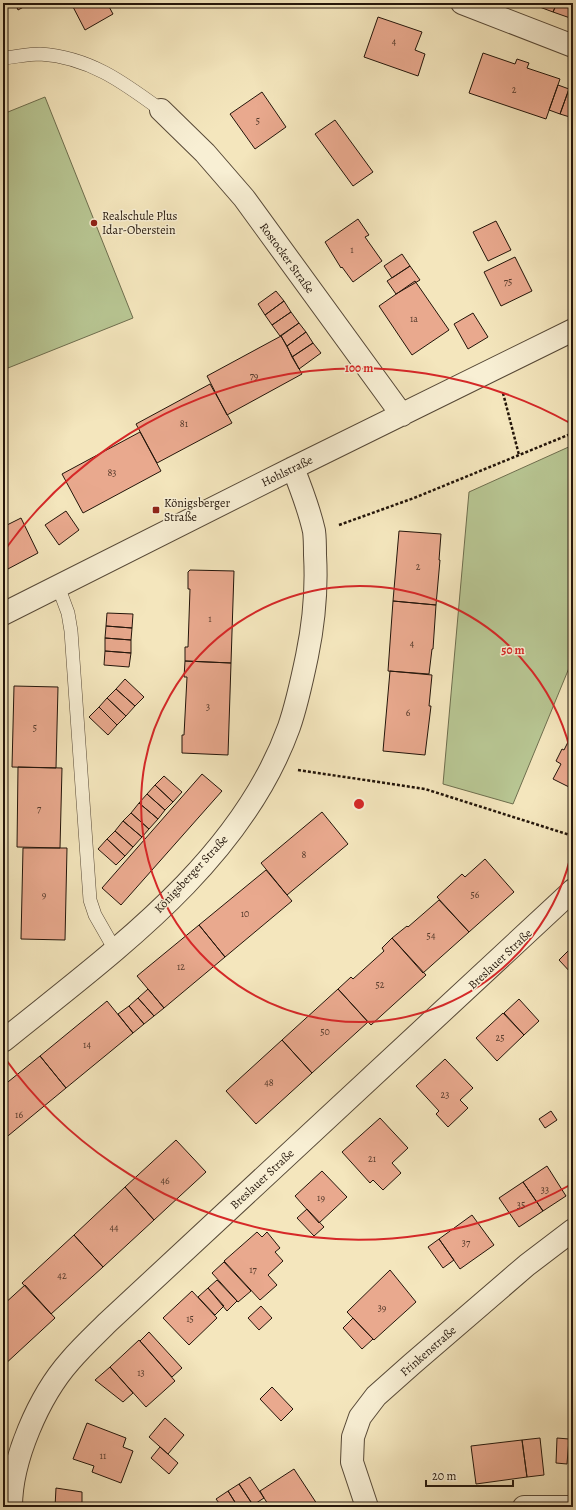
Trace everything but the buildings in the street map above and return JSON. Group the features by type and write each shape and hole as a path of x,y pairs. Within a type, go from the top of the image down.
{"street":[{"path":"462,3 573,46"},
{"name":"Rostocker Straße","path":"161,110 205,153 244,198 402,415"},
{"name":"Hohlstraße","path":"3,614 293,468 573,330"},
{"name":"Königsberger Straße","path":"3,1042 115,950 179,892 217,850 246,810 272,766 289,727 303,677 312,633 316,584 314,533 306,501 293,468"},
{"name":"Breslauer Straße","path":"11,1507 20,1453 39,1406 69,1362 114,1316 573,890"},
{"name":"Frinkenstraße","path":"367,1507 352,1462 352,1437 360,1417 376,1396 412,1364 527,1265 573,1230"},
{"path":"524,1507 570,1507"}],"lane":[{"path":"3,58 39,54 77,60 103,70 161,110"},
{"path":"58,586 68,613 71,631 90,900 95,915 115,950"}],"path":[{"path":"492,370 503,393 519,455"},
{"path":"314,533 414,498 573,433"},
{"path":"272,766 424,789 573,836"}],"green space":[{"path":"45,97 133,318 3,370 3,114"},
{"path":"573,445 573,558 569,668 513,804 443,784 469,492"}],"place":[{"name":"Realschule Plus Idar-Oberstein","path":"94,223"},
{"name":"Königsberger Straße","path":"156,510"}]}
